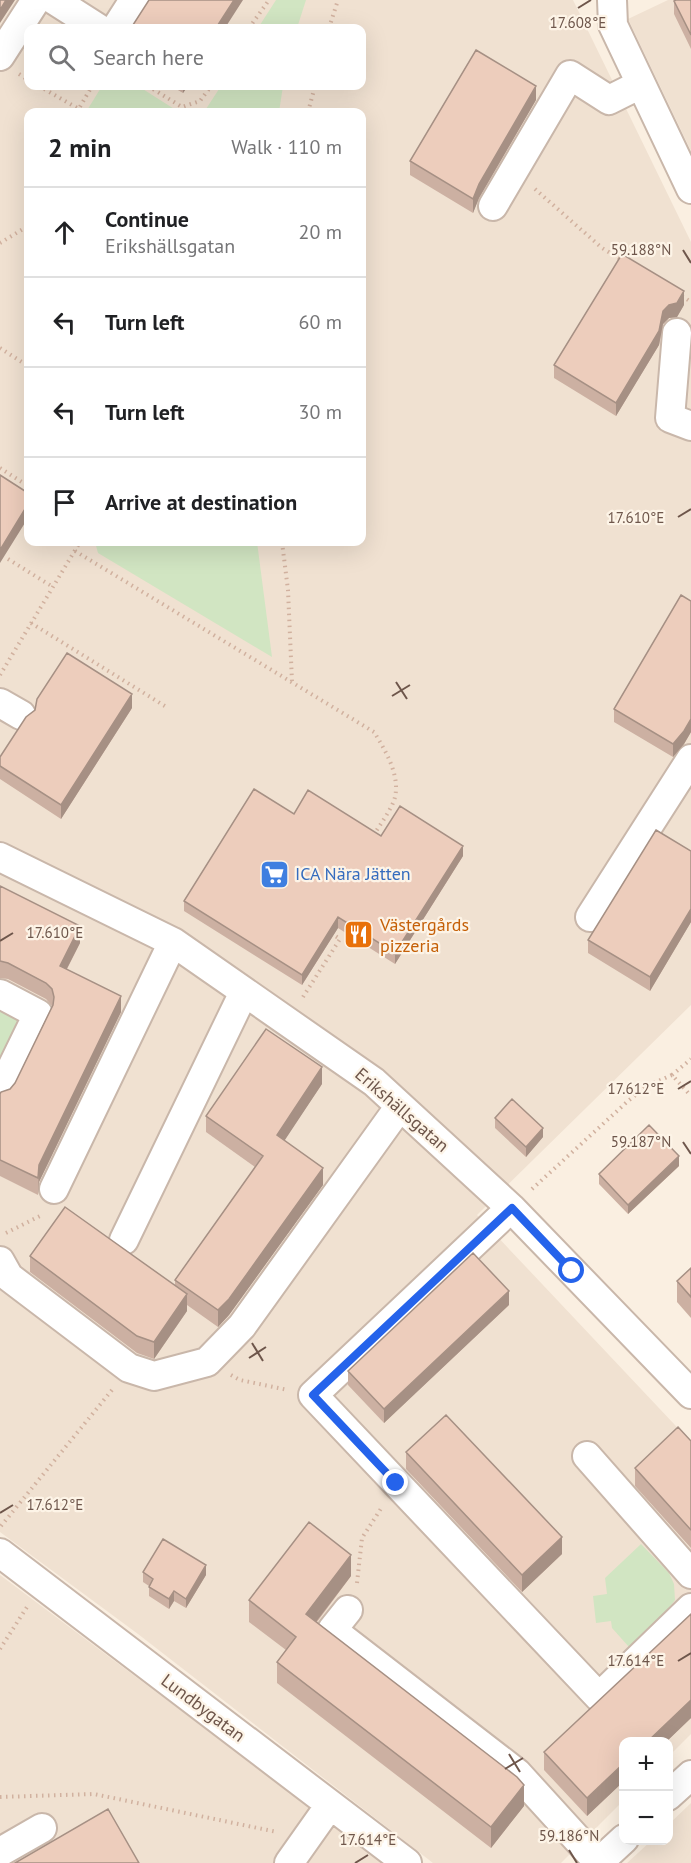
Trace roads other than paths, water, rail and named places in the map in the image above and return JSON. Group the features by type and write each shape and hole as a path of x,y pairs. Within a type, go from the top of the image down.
{"street":[{"path":"0,56 36,0"},
{"path":"54,0 92,24"},
{"path":"119,24 134,0"},
{"path":"612,0 613,25 691,189"},
{"path":"493,206 570,75 609,100 641,84"},
{"path":"677,333 670,417 691,426"},
{"path":"590,917 691,759"},
{"name":"Erikshällsgatan","path":"0,857 173,942 374,1082 400,1106 521,1198 691,1394"},
{"path":"54,1189 173,942"},
{"path":"124,1240 244,992"},
{"path":"0,994 38,1014 0,1092"},
{"path":"0,1261 9,1277 129,1368 154,1376 207,1362 242,1326 400,1106"},
{"path":"521,1198 313,1395 599,1697 691,1608"},
{"path":"586,1456 691,1574"},
{"name":"Lundbygatan","path":"0,1553 407,1863"},
{"path":"348,1610 332,1630 517,1773 599,1863 619,1844"},
{"path":"673,1792 691,1775"},
{"path":"288,1863 330,1805"},
{"path":"0,1852 42,1828"}],"place":[{"name":"ICA Nära Jätten","path":"274,874"},
{"name":"Västergårds pizzeria","path":"359,935"}]}
